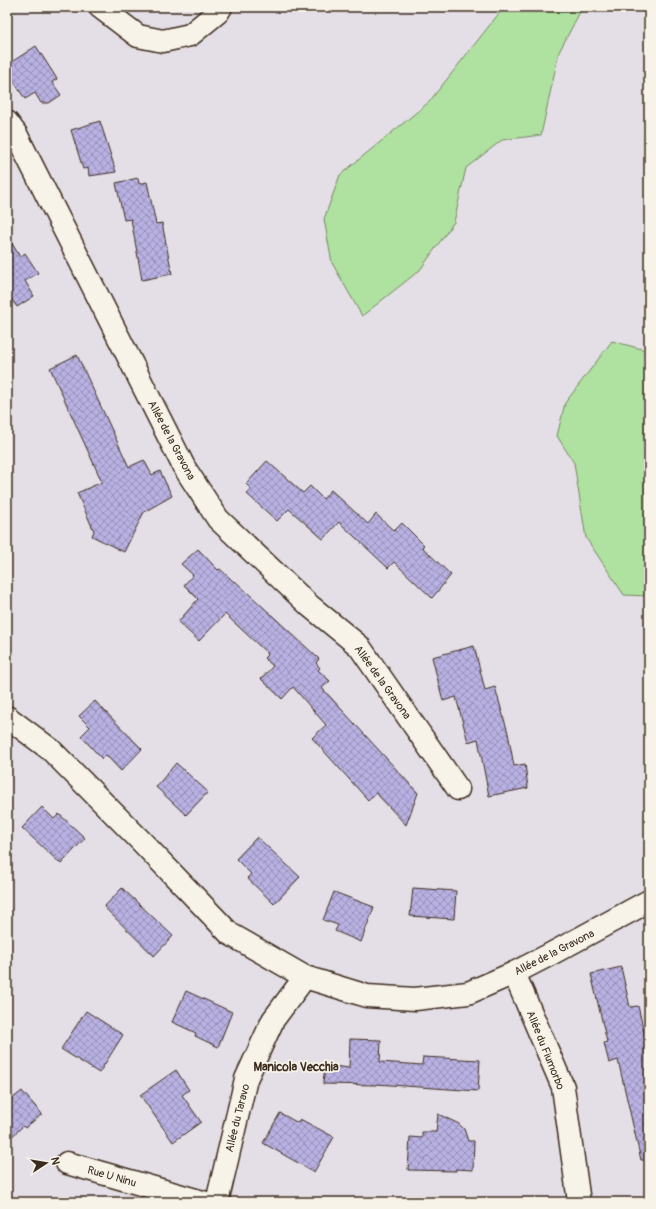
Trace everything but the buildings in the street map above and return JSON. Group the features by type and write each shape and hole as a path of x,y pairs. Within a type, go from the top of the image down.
{"street":[{"path":"100,7 138,36 163,41 190,35 218,12 221,7"},
{"name":"Allée de la Gravona","path":"7,122 16,134 184,468 218,519 310,606 359,646 458,789"},
{"name":"Allée de la Gravona","path":"7,717 51,750 230,934 306,977 367,996 415,999 468,993 550,955 649,901"},
{"name":"Allée du Fiumorbo","path":"514,973 563,1087 579,1202"},
{"name":"Allée du Taravo","path":"217,1202 246,1079 273,1020 306,977"},
{"name":"Rue U Ninu","path":"67,1163 203,1202"}],"green space":[{"path":"504,7 581,7 581,10 559,52 541,135 502,140 466,168 454,222 420,270 362,316 332,263 324,219 340,175 429,102"},
{"path":"612,341 649,351 649,596 624,595 586,538 574,463 557,436 565,403"}],"district":[{"name":"Manicola Vecchia","path":"296,1067"}]}
